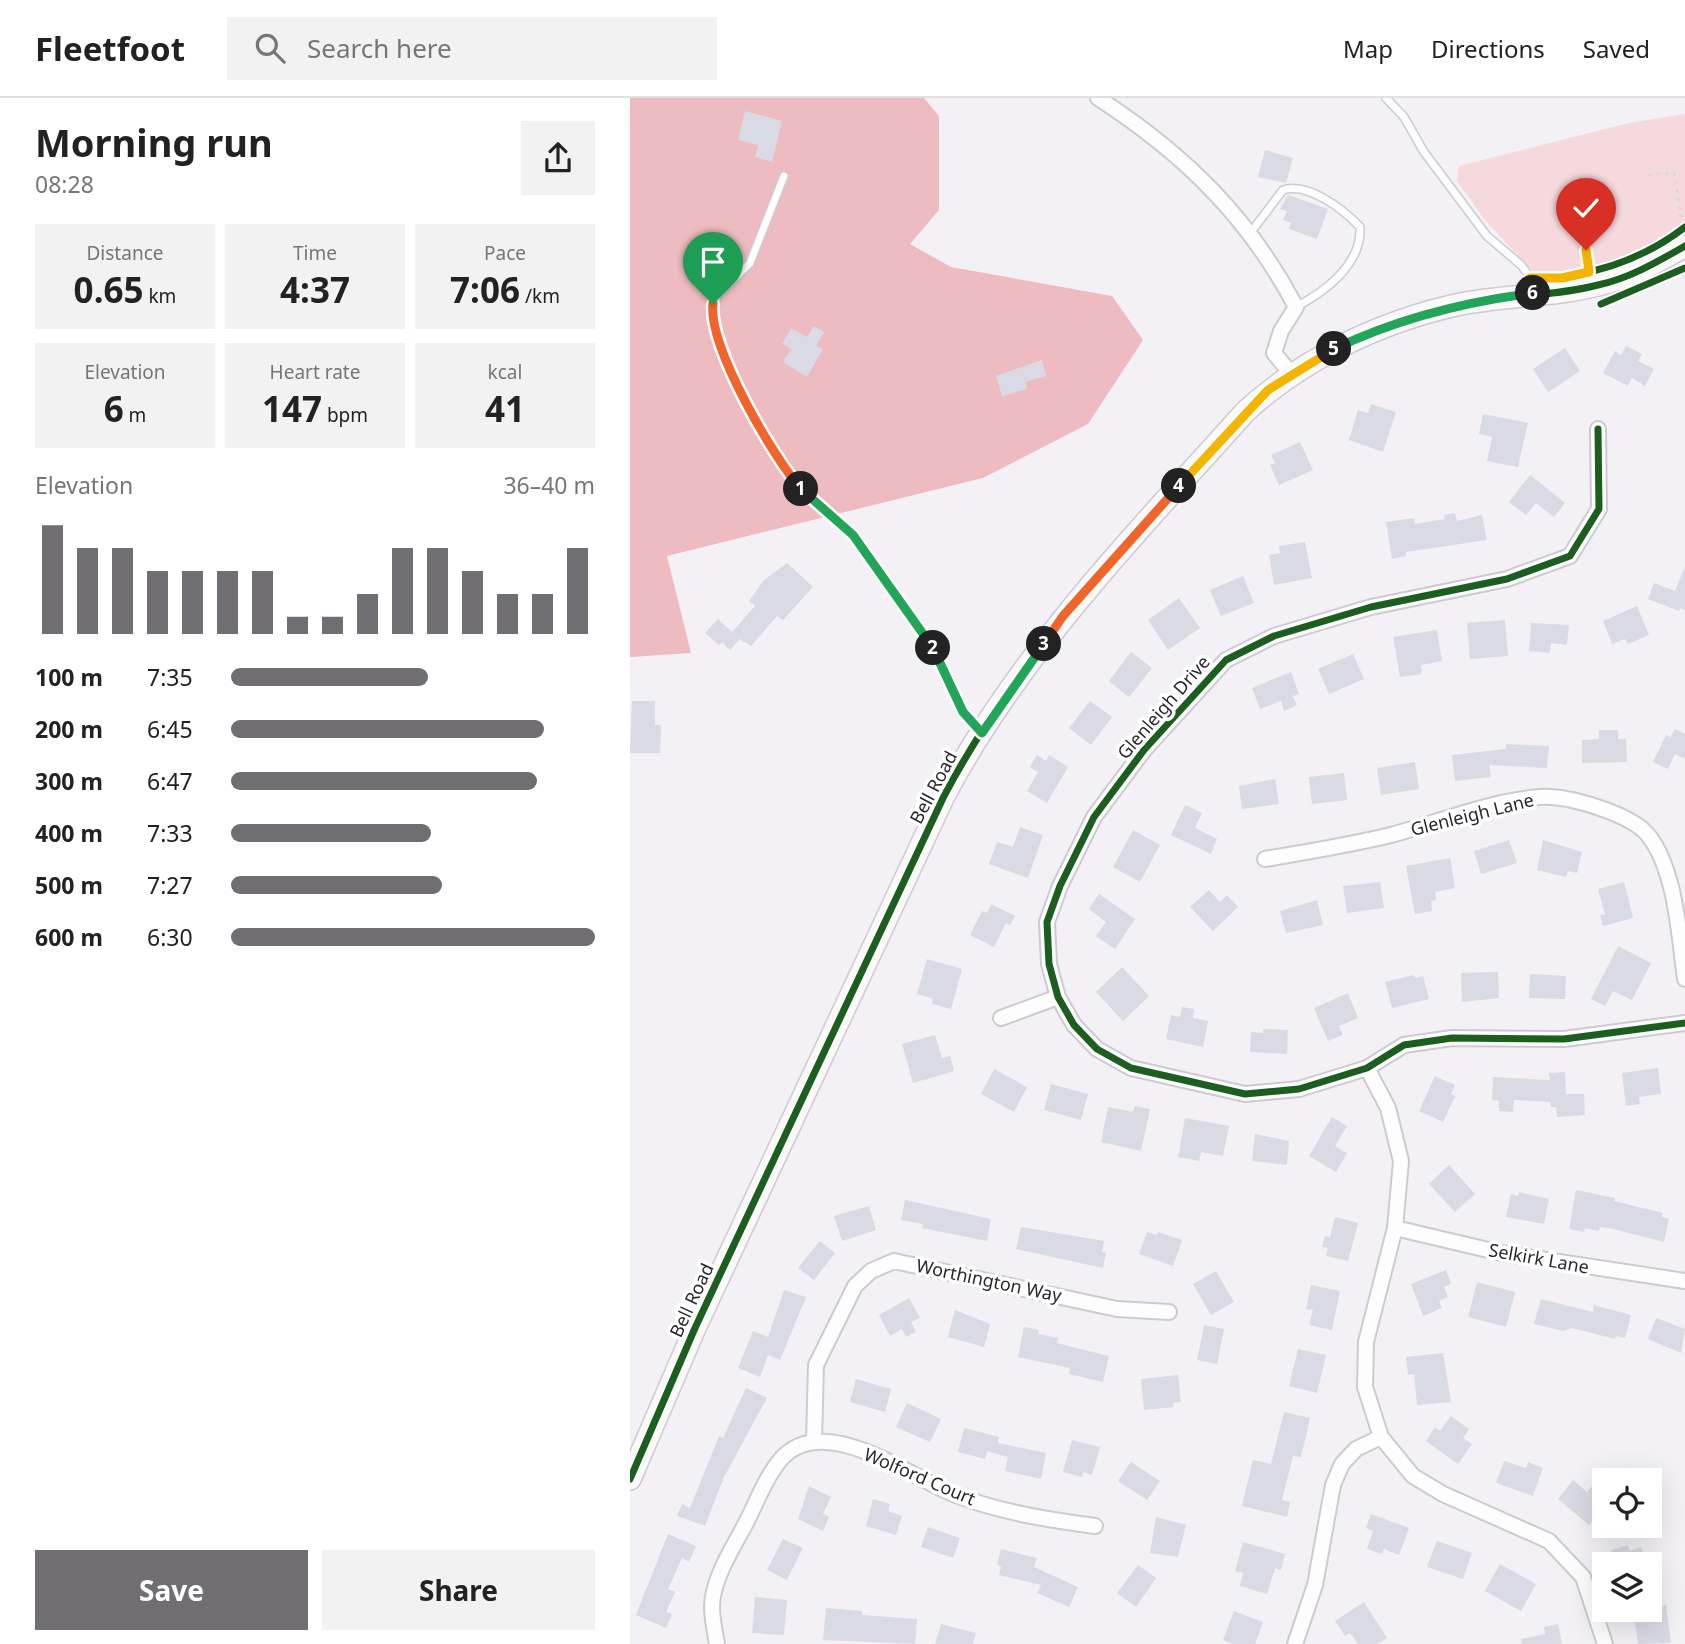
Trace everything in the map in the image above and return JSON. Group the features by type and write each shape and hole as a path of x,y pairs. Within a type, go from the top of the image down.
{"street":[{"path":"1098,98 1171,150 1251,232 1296,307 1281,331 1274,353 1292,375"},
{"name":"Bell Road","path":"630,1479 695,1328 944,796 982,733 1063,616 1245,412 1268,390 1292,375 1358,337 1455,305 1580,289 1627,277 1682,234"},
{"name":"Glenleigh Drive","path":"1598,429 1600,509 1570,556 1507,579 1370,607 1274,636 1226,660 1144,750 1094,817 1060,886 1047,922 1049,964 1058,996 1074,1025 1097,1049 1131,1068 1245,1094 1299,1089 1367,1068 1404,1045 1451,1038 1564,1039 1685,1023"},
{"name":"Glenleigh Lane","path":"1265,859 1387,836 1500,804 1543,797 1588,804 1634,822 1648,835 1658,852 1675,912 1685,979"},
{"path":"1001,1018 1058,996"},
{"path":"1367,1068 1388,1108 1401,1161 1395,1228 1366,1342 1365,1387 1381,1437 1413,1476 1443,1494 1549,1541 1583,1577 1605,1644"},
{"name":"Selkirk Lane","path":"1395,1228 1501,1253 1685,1282"},
{"name":"Worthington Way","path":"814,1441 816,1365 855,1286 871,1271 894,1261 1117,1309 1169,1312"},
{"path":"1295,1644 1315,1585 1333,1485 1342,1464 1356,1449 1381,1437"},
{"path":"716,1644 712,1604 734,1547 768,1477 783,1457 814,1441"},
{"name":"Wolford Court","path":"814,1441 839,1443 883,1457 955,1495 1026,1515 1095,1526"}],"lane":[{"path":"1386,98 1404,117 1424,152 1487,236 1521,265 1542,292"},
{"path":"784,176 750,263 717,296 712,314 717,331 741,393 786,471 801,489 853,535 936,652 963,712 982,733"},
{"path":"1251,232 1283,190 1291,187 1328,201 1360,227 1361,242 1345,269 1322,293 1296,307"}],"path":[{"path":"1648,175 1674,173 1682,234"},
{"path":"1586,250 1589,272"},
{"path":"1575,275 1600,270"}],"shaded area":[{"path":"630,98 924,98 939,116 939,210 910,244 951,267 1112,296 1143,340 1088,424 983,478 667,556 691,653 630,657"},
{"path":"1685,114 1685,223 1652,244 1594,267 1534,273 1485,220 1457,181 1459,166 1629,123"}],"building":[{"path":"745,111 782,121 772,162 755,157 758,145 738,140"},
{"path":"1265,150 1293,158 1286,183 1258,177"},
{"path":"1288,195 1328,209 1317,239 1289,229 1291,223 1283,220 1287,211 1280,209"},
{"path":"814,326 824,332 816,346 823,349 807,377 783,362 791,349 782,344 791,328 807,337"},
{"path":"1626,346 1642,354 1638,361 1654,369 1645,386 1632,378 1628,386 1603,373 1615,351 1621,355"},
{"path":"1565,348 1580,371 1548,392 1533,369"},
{"path":"1042,360 1046,376 1025,382 1027,389 1002,396 996,376"},
{"path":"1371,404 1396,412 1383,452 1349,440 1358,410 1368,413"},
{"path":"1483,414 1528,423 1518,467 1487,461 1492,437 1479,434"},
{"path":"1300,442 1313,470 1279,485 1270,465 1275,463 1271,455"},
{"path":"1530,475 1565,503 1554,517 1536,503 1526,515 1509,502"},
{"path":"1455,513 1457,521 1482,515 1487,540 1406,552 1406,556 1392,559 1386,522 1414,518 1415,524 1445,519 1444,515"},
{"path":"1305,542 1312,578 1274,585 1269,555 1280,553 1279,546"},
{"path":"787,563 813,587 783,620 777,616 751,646 740,639 730,650 722,642 719,645 705,633 718,619 732,632 755,606 749,601 764,580"},
{"path":"1685,566 1685,610 1680,608 1679,611 1648,599 1654,583 1675,591"},
{"path":"1243,576 1254,603 1221,616 1210,590"},
{"path":"1179,598 1200,628 1168,650 1148,620"},
{"path":"1637,606 1649,635 1628,644 1625,639 1612,644 1603,621"},
{"path":"1505,620 1508,656 1470,659 1467,623"},
{"path":"1531,623 1569,625 1567,645 1551,643 1550,653 1529,651"},
{"path":"1437,630 1442,661 1421,665 1422,674 1400,677 1393,637"},
{"path":"1131,652 1152,668 1129,697 1109,681"},
{"path":"1353,654 1364,679 1329,694 1318,669"},
{"path":"1291,672 1299,694 1293,696 1297,705 1284,711 1281,701 1260,709 1252,688"},
{"path":"632,701 655,701 655,725 661,725 660,753 630,753"},
{"path":"1090,701 1112,717 1091,745 1069,728"},
{"path":"1675,729 1685,734 1685,759 1675,754 1668,769 1653,762 1666,735 1671,737"},
{"path":"1599,730 1618,730 1618,739 1626,739 1627,762 1582,763 1582,740 1599,739"},
{"path":"1506,744 1549,746 1547,768 1489,765 1491,777 1455,781 1452,755 1506,749"},
{"path":"1037,755 1046,761 1049,755 1068,767 1047,803 1027,791 1038,772 1030,767"},
{"path":"1415,762 1419,789 1381,795 1377,768"},
{"path":"1344,773 1347,800 1312,804 1309,777"},
{"path":"1275,779 1279,804 1242,809 1239,786"},
{"path":"1185,805 1202,813 1195,828 1217,839 1211,854 1171,835"},
{"path":"1020,827 1043,835 1028,878 989,864 997,842 1013,847"},
{"path":"1133,830 1160,845 1140,882 1113,867"},
{"path":"1509,840 1517,863 1481,874 1474,851"},
{"path":"1543,840 1582,852 1577,873 1568,871 1566,877 1537,870"},
{"path":"1450,858 1455,888 1435,892 1436,900 1431,901 1432,911 1415,914 1406,866"},
{"path":"1380,882 1384,908 1347,913 1343,886"},
{"path":"1624,882 1633,918 1603,926 1600,915 1605,914 1598,889"},
{"path":"1209,890 1220,902 1227,895 1238,907 1213,931 1190,907"},
{"path":"1099,894 1135,919 1115,949 1096,936 1106,922 1089,909"},
{"path":"1317,900 1323,925 1286,933 1280,911"},
{"path":"991,904 1015,916 1010,925 1006,923 994,947 970,935 982,911 987,913"},
{"path":"1618,946 1651,963 1632,1000 1613,991 1605,1006 1591,999"},
{"path":"927,959 962,969 951,1009 932,1004 933,999 917,994"},
{"path":"1122,967 1149,996 1123,1021 1096,992"},
{"path":"1498,972 1499,998 1462,1002 1461,973"},
{"path":"1530,974 1566,976 1565,999 1529,998"},
{"path":"1414,975 1415,978 1423,976 1429,999 1392,1008 1385,982"},
{"path":"1348,993 1358,1018 1339,1026 1343,1035 1328,1041 1314,1008"},
{"path":"1182,1007 1194,1009 1193,1018 1208,1021 1203,1047 1166,1039 1171,1015 1180,1017"},
{"path":"1263,1029 1288,1030 1287,1054 1250,1052 1251,1032 1263,1033"},
{"path":"935,1035 942,1058 950,1056 954,1071 913,1083 902,1044"},
{"path":"1658,1068 1661,1094 1639,1097 1640,1104 1626,1106 1622,1073"},
{"path":"994,1069 1027,1087 1014,1112 981,1094"},
{"path":"1565,1072 1566,1094 1584,1094 1585,1115 1557,1117 1556,1107 1551,1107 1550,1102 1514,1100 1513,1112 1499,1111 1499,1101 1492,1100 1493,1077 1550,1080 1549,1073"},
{"path":"1435,1076 1455,1085 1451,1094 1455,1096 1443,1122 1419,1111"},
{"path":"1051,1084 1088,1094 1081,1120 1044,1110"},
{"path":"1135,1106 1150,1109 1141,1151 1101,1142 1108,1107 1133,1112"},
{"path":"1332,1117 1347,1126 1335,1146 1347,1153 1336,1172 1309,1156"},
{"path":"1185,1118 1229,1126 1223,1156 1201,1152 1199,1161 1178,1157"},
{"path":"1255,1134 1289,1141 1287,1165 1252,1161"},
{"path":"1449,1165 1475,1194 1455,1212 1429,1184"},
{"path":"1576,1190 1615,1198 1614,1201 1663,1213 1662,1217 1669,1219 1664,1242 1609,1228 1600,1227 1599,1231 1585,1228 1584,1232 1569,1229"},
{"path":"1519,1192 1549,1199 1544,1224 1506,1217 1511,1194 1518,1196"},
{"path":"905,1200 991,1219 987,1241 922,1228 923,1224 901,1220"},
{"path":"869,1206 876,1230 842,1241 834,1216"},
{"path":"1335,1217 1358,1223 1348,1261 1326,1256 1328,1248 1322,1247 1325,1236 1330,1237"},
{"path":"1021,1227 1104,1241 1102,1252 1106,1253 1103,1268 1016,1249"},
{"path":"1147,1232 1157,1235 1158,1232 1182,1240 1173,1266 1139,1254"},
{"path":"820,1241 835,1253 814,1280 798,1268"},
{"path":"1446,1270 1451,1284 1444,1287 1448,1297 1439,1301 1442,1308 1423,1316 1411,1284"},
{"path":"1216,1271 1234,1302 1211,1315 1193,1284"},
{"path":"1477,1282 1515,1292 1506,1327 1468,1317"},
{"path":"1311,1285 1340,1291 1332,1330 1309,1325 1313,1310 1306,1309"},
{"path":"784,1290 806,1297 780,1360 768,1355 760,1377 738,1368 753,1331 768,1337"},
{"path":"909,1298 920,1318 911,1322 916,1332 906,1337 902,1329 890,1336 879,1315"},
{"path":"1541,1299 1593,1312 1594,1305 1631,1315 1625,1338 1616,1336 1615,1339 1572,1328 1563,1331 1534,1324"},
{"path":"955,1310 990,1324 984,1347 948,1337"},
{"path":"1656,1318 1685,1329 1681,1353 1648,1339"},
{"path":"1204,1325 1224,1329 1217,1364 1197,1360"},
{"path":"1024,1327 1039,1330 1038,1334 1058,1338 1057,1343 1109,1356 1103,1382 1069,1374 1070,1368 1018,1357"},
{"path":"1298,1349 1326,1355 1317,1393 1289,1386"},
{"path":"1443,1353 1451,1402 1417,1405 1414,1374 1408,1375 1406,1357"},
{"path":"1178,1375 1181,1402 1173,1403 1174,1407 1144,1410 1141,1379"},
{"path":"856,1379 891,1389 885,1412 850,1402"},
{"path":"746,1388 767,1398 724,1477 705,1526 677,1516 682,1504 690,1508 719,1436 723,1438"},
{"path":"907,1403 941,1419 930,1442 896,1427"},
{"path":"1284,1412 1310,1418 1301,1457 1293,1456 1282,1500 1290,1502 1287,1517 1242,1506 1253,1460 1271,1464"},
{"path":"1451,1416 1469,1429 1463,1438 1472,1444 1458,1464 1426,1441 1435,1427 1440,1431"},
{"path":"964,1428 999,1437 998,1443 1046,1453 1041,1479 1005,1471 1008,1457 987,1451 985,1459 958,1452"},
{"path":"1072,1440 1100,1447 1092,1475 1083,1472 1082,1477 1063,1472"},
{"path":"1504,1461 1526,1468 1528,1462 1543,1468 1533,1496 1496,1483"},
{"path":"1131,1462 1160,1481 1147,1500 1118,1481"},
{"path":"1573,1480 1587,1492 1592,1486 1592,1521 1589,1525 1558,1499"},
{"path":"809,1486 831,1497 823,1514 829,1517 823,1531 798,1519"},
{"path":"873,1499 890,1504 888,1511 902,1516 896,1535 866,1526"},
{"path":"1371,1514 1409,1528 1399,1555 1384,1549 1382,1554 1367,1549 1373,1531 1366,1528"},
{"path":"1156,1517 1186,1525 1178,1557 1150,1553"},
{"path":"928,1527 960,1538 953,1558 921,1547"},
{"path":"668,1534 696,1546 689,1562 682,1558 668,1589 675,1592 666,1612 672,1614 666,1628 636,1615"},
{"path":"783,1539 803,1548 787,1580 767,1570"},
{"path":"1437,1541 1472,1553 1463,1579 1427,1567"},
{"path":"1243,1542 1285,1554 1281,1570 1275,1568 1267,1594 1240,1586 1243,1573 1235,1571"},
{"path":"1628,1545 1630,1551 1641,1547 1643,1552 1612,1552"},
{"path":"1001,1549 1037,1558 1034,1567 1078,1587 1069,1607 1037,1593 1041,1585 999,1575 1001,1566 997,1565"},
{"path":"1500,1564 1536,1584 1521,1611 1485,1591"},
{"path":"1138,1565 1156,1578 1136,1607 1117,1593"},
{"path":"755,1597 787,1600 784,1635 752,1633"},
{"path":"1364,1602 1387,1638 1377,1644 1358,1644 1350,1633 1345,1636 1335,1621"},
{"path":"1666,1605 1671,1643 1638,1644 1635,1622 1662,1622 1662,1606"},
{"path":"826,1608 862,1611 862,1615 917,1619 915,1644 823,1640"},
{"path":"1234,1611 1263,1622 1255,1644 1233,1644 1223,1640"},
{"path":"941,1624 976,1633 973,1644 935,1644"},
{"path":"1558,1624 1562,1644 1522,1644 1521,1639 1545,1634 1544,1627"}],"cycle path":[{"path":"1530,278 1572,275 1612,266 1650,249 1685,227"},
{"path":"630,1479 695,1328 944,796 974,743 1008,692 1082,595 1245,412 1291,375 1317,359 1371,332 1427,312 1492,299 1563,292 1610,282 1643,269 1685,246"},
{"path":"1601,304 1685,268"},
{"path":"1598,429 1599,509 1570,556 1507,579 1371,607 1274,636 1226,660 1144,750 1094,817 1060,886 1047,922 1049,964 1058,997 1074,1025 1097,1049 1131,1068 1245,1094 1299,1089 1367,1068 1404,1045 1452,1038 1564,1039 1685,1023"}],"route":[{"path":"713,304 712,314 717,331 741,393 786,471 801,489 853,535 936,652 963,712 982,733 1063,616 1245,412 1268,390 1323,355 1358,337 1455,305 1542,292 1530,278 1562,278 1589,272 1586,250"}]}
